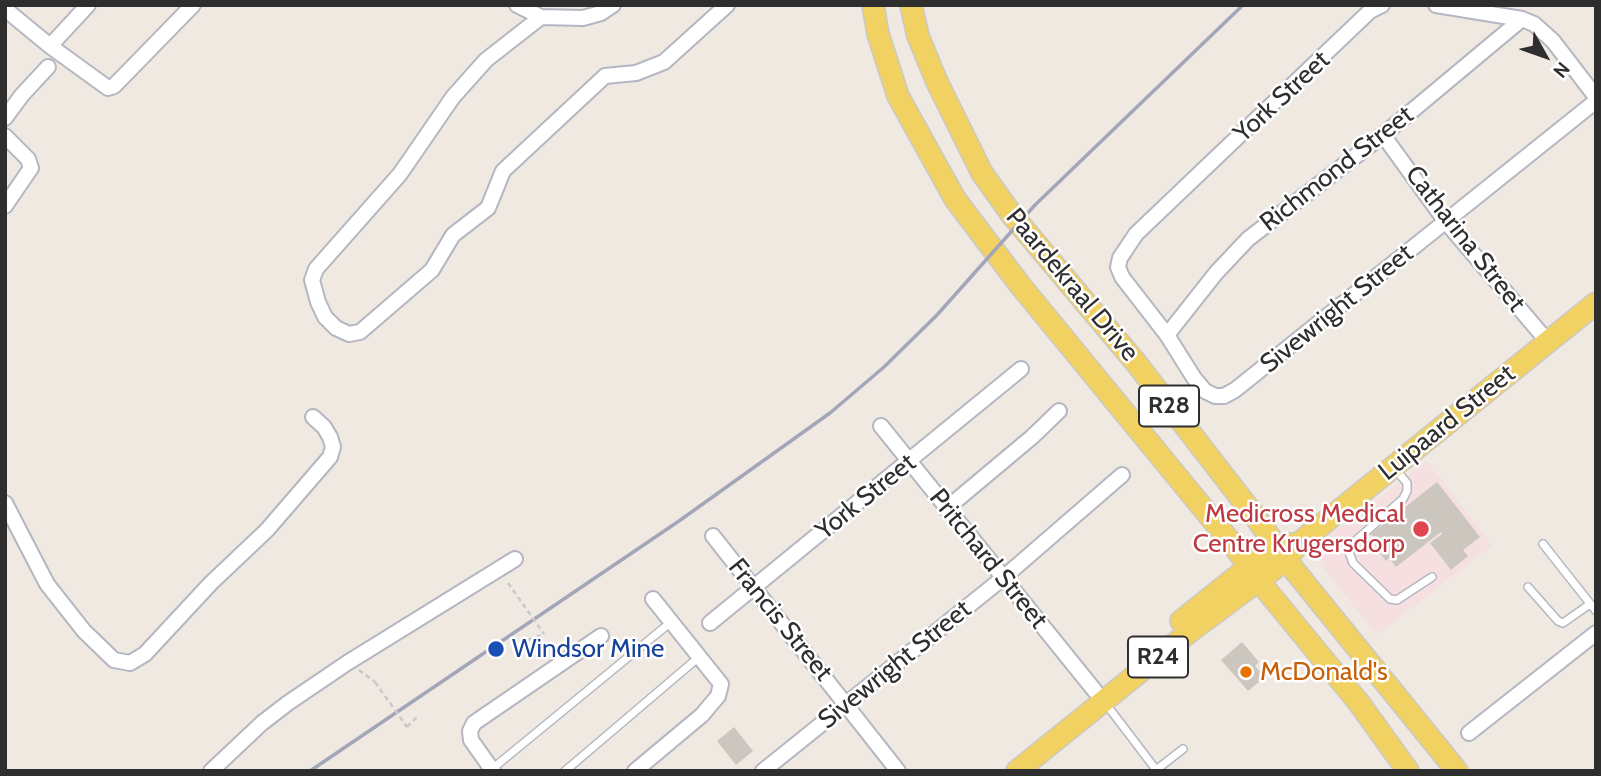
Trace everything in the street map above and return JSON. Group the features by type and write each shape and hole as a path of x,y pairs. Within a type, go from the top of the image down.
{"main road":[{"name":"Paardekraal Drive","path":"873,5 878,34 898,96 955,199 1020,285 1359,703 1408,771"},
{"name":"Paardekraal Drive","path":"911,5 918,36 937,82 982,173 1012,215 1137,364 1281,552 1457,771"},
{"name":"Luipaard Street","path":"998,771 1100,696 1281,552 1299,543 1596,303"},
{"name":"Luipaard Street","path":"1028,765 1100,696"}],"street":[{"path":"50,46 88,5"},
{"path":"5,9 102,86 111,88 192,5"},
{"path":"517,5 541,17 583,19 601,13 613,5"},
{"path":"541,17 486,60 453,97 400,174 316,270 312,280 318,302 325,317 336,328 349,334 360,332 432,270 453,234 488,208 503,171 606,76 636,73 664,62 727,5"},
{"name":"York Street","path":"1124,250 1136,234 1370,12 1382,5"},
{"path":"1436,5 1522,19 1534,24 1553,41 1596,99"},
{"name":"Richmond Street","path":"1167,335 1234,252 1383,135 1522,19"},
{"path":"5,118 48,67"},
{"name":"Sivewright Street","path":"1124,250 1118,267 1122,277 1167,335 1194,379 1205,391 1215,396 1224,396 1236,390 1596,99"},
{"name":"Catharina Street","path":"1383,135 1446,222 1548,342"},
{"path":"5,136 28,159 31,168 5,206"},
{"name":"York Street","path":"710,623 1021,369"},
{"path":"946,509 1059,411"},
{"path":"5,503 47,584 84,631 114,660 130,663 145,654 211,583 267,530 330,457 333,447 330,437 313,417"},
{"name":"Pritchard Street","path":"881,426 1100,696"},
{"name":"Sivewright Street","path":"763,771 1003,578 1122,475"},
{"name":"Francis Street","path":"713,536 898,771"},
{"path":"211,771 262,723 288,703 347,663 515,559"},
{"path":"638,770 702,715 718,696 720,684 653,599"},
{"path":"1469,733 1596,633"},
{"path":"493,770 471,740 470,731 474,723 601,636"}],"lane":[{"path":"1393,467 1407,483 1407,491 1403,499 1353,543 1349,552 1353,564 1390,599 1397,600 1432,577"},
{"path":"1528,587 1558,621 1563,623 1593,607 1543,544"},
{"path":"493,770 671,622"},
{"path":"565,771 699,657"},
{"path":"1100,696 1156,770 1183,748"}],"path":[{"path":"508,583 544,634 528,640"},
{"path":"369,675 407,727 418,716"}],"shaded area":[{"path":"1426,460 1492,545 1377,635 1320,563 1317,544 1395,487"}],"building":[{"path":"1437,482 1480,537 1463,550 1468,556 1451,570 1430,543 1442,534 1441,532 1396,567 1389,558 1386,561 1375,547 1379,544 1371,534"},
{"name":"McDonald's","path":"1242,642 1259,662 1255,666 1265,677 1248,691 1221,660"},
{"path":"734,727 753,751 736,765 717,741"}],"railway":[{"path":"310,771 679,521 830,413 884,367 937,315 1035,205 1243,5"}],"place":[{"name":"Medicross Medical Centre Krugersdorp","path":"1421,529"},
{"name":"Windsor Mine","path":"496,649"},
{"name":"McDonald's","path":"1246,672"}]}
